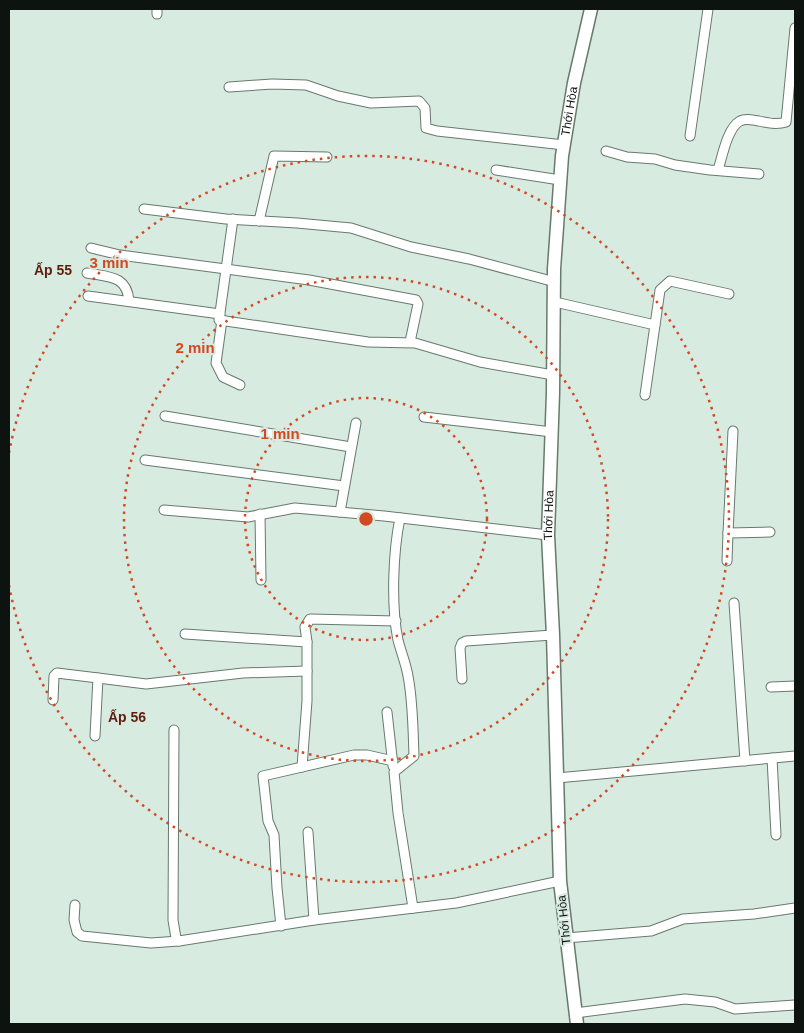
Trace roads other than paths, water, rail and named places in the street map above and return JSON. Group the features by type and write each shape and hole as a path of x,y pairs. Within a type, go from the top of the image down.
{"street":[{"name":"Thới Hòa","path":"576,1019 560,881 553,635 548,535 554,302 560,180 574,84 591,9"},
{"path":"690,136 708,9"},
{"path":"718,170 725,144 739,121 748,119 774,124 786,122 795,28"},
{"path":"229,87 272,84 306,85 338,96 371,103 419,101 425,108 426,128 437,131 564,145"},
{"path":"606,151 627,157 655,160 675,165 759,174"},
{"path":"259,221 274,155 327,157"},
{"path":"496,170 560,180"},
{"path":"144,209 233,219 352,228 411,247 469,259 555,282"},
{"path":"233,219 216,364 223,377 240,385"},
{"path":"91,248 144,258 309,280 417,300 417,311 410,342"},
{"path":"87,273 119,280 125,284 129,301"},
{"path":"645,395 660,290 670,281 729,294"},
{"path":"88,296 129,301 368,342 410,342 480,362 553,375"},
{"path":"554,302 655,325"},
{"path":"165,416 351,448"},
{"path":"424,417 552,432"},
{"path":"340,512 356,423"},
{"path":"727,560 734,432"},
{"path":"145,460 344,486"},
{"path":"164,510 248,517 295,508 548,535"},
{"path":"260,514 261,580"},
{"path":"394,772 414,756 408,677 398,638 396,621 394,575 396,539 400,518"},
{"path":"728,533 770,532"},
{"path":"734,603 745,761"},
{"path":"302,767 308,671 305,627 310,619 396,621"},
{"path":"186,634 307,642"},
{"path":"462,679 460,648 462,643 466,641 553,635"},
{"path":"53,700 54,676 57,673 146,684 244,673 308,671"},
{"path":"95,736 98,678"},
{"path":"771,687 795,686"},
{"path":"387,712 398,813 413,908"},
{"path":"174,730 173,920 176,938 179,941"},
{"path":"281,926 274,834 268,822 263,776 354,755 367,755 393,761"},
{"path":"557,778 795,756"},
{"path":"772,758 776,835"},
{"path":"308,832 314,920"},
{"path":"75,905 74,920 77,932 82,936 151,943 179,941 314,920 456,903 560,881"},
{"path":"566,938 651,931 683,919 754,914 795,908"},
{"path":"576,1019 686,999 714,1002 735,1009 795,1005"}],"district":[{"name":"Ấp 55","path":"53,270"},
{"name":"Ấp 56","path":"127,717"}]}
